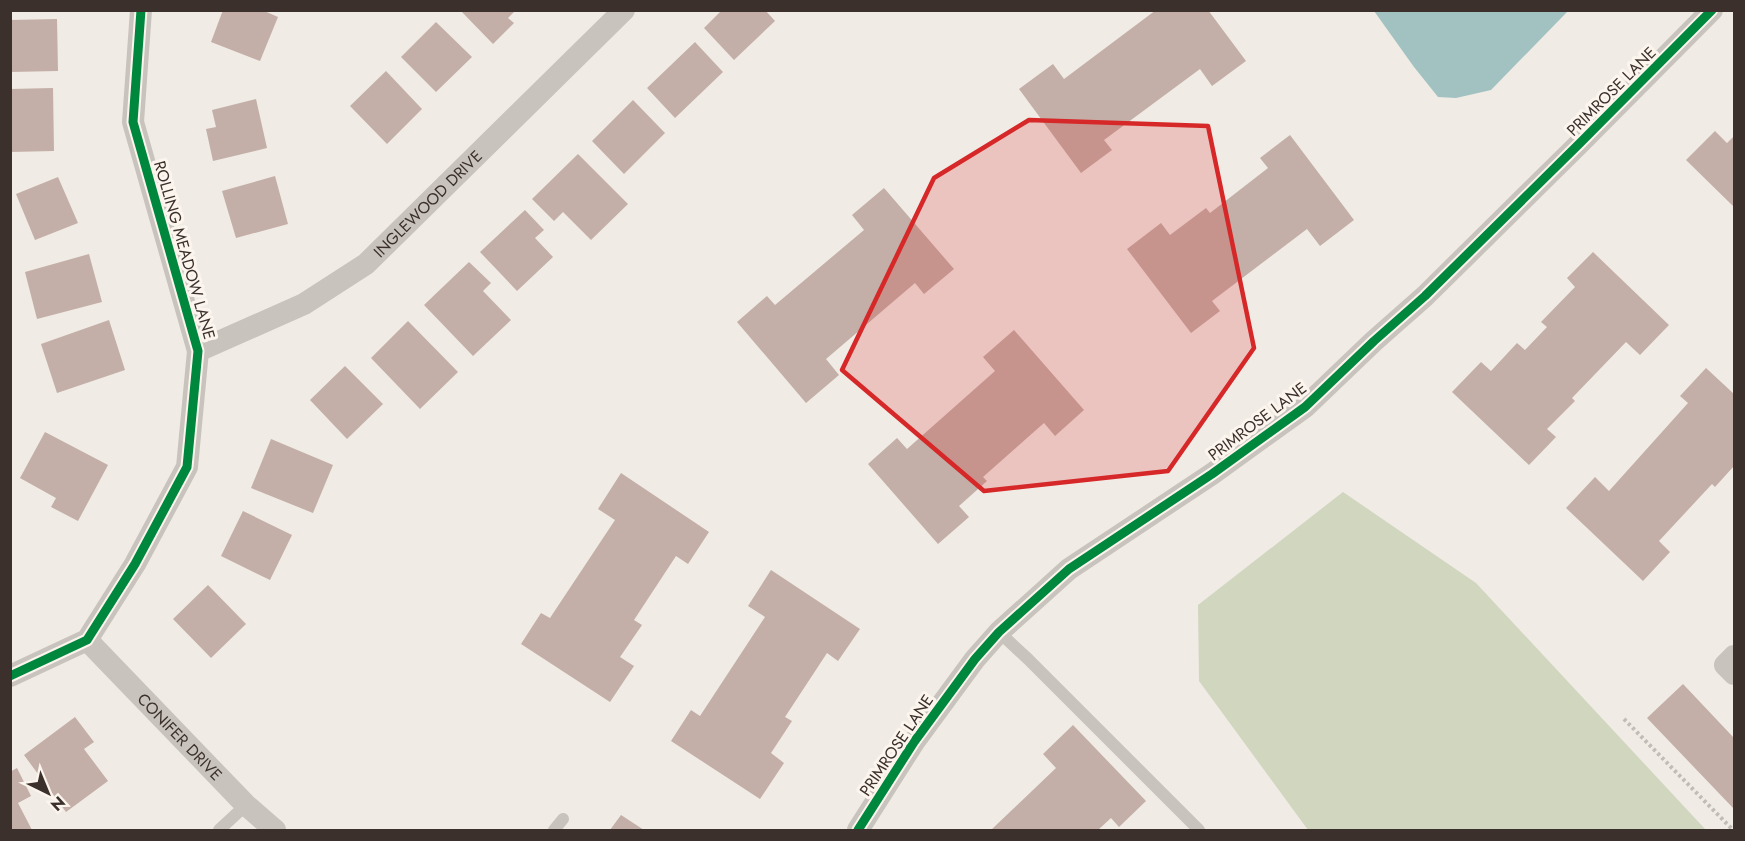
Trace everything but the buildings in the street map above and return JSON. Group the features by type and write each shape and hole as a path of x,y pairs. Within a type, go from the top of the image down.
{"street":[{"name":"ROLLING MEADOW LANE","path":"87,640 135,564 187,467 198,351 132,122 141,10"},
{"name":"INGLEWOOD DRIVE","path":"198,351 304,304 366,264 624,10"},
{"name":"PRIMROSE LANE","path":"858,831 914,742 975,659 999,632 1069,569 1212,474 1305,407 1433,288 1712,10"},
{"path":"10,676 87,640"},
{"name":"CONIFER DRIVE","path":"87,640 246,805 275,831"}],"lane":[{"path":"999,632 1199,831"},
{"path":"219,831 246,805"},
{"path":"555,831 563,819"}],"path":[{"path":"1624,719 1733,831"}],"highlighted area":[{"path":"1029,120 1208,126 1254,348 1168,471 984,491 842,370 934,178"}],"green space":[{"path":"1343,492 1476,583 1706,830 1308,830 1199,681 1198,605"}],"water":[{"path":"1374,11 1568,11 1491,90 1456,98 1438,97"}],"cycle path":[{"path":"10,676 87,640 135,564 187,467 198,351 133,122 141,10"},
{"path":"858,830 914,742 975,659 999,632 1069,569 1212,474 1305,407 1425,296 1712,10"}]}
